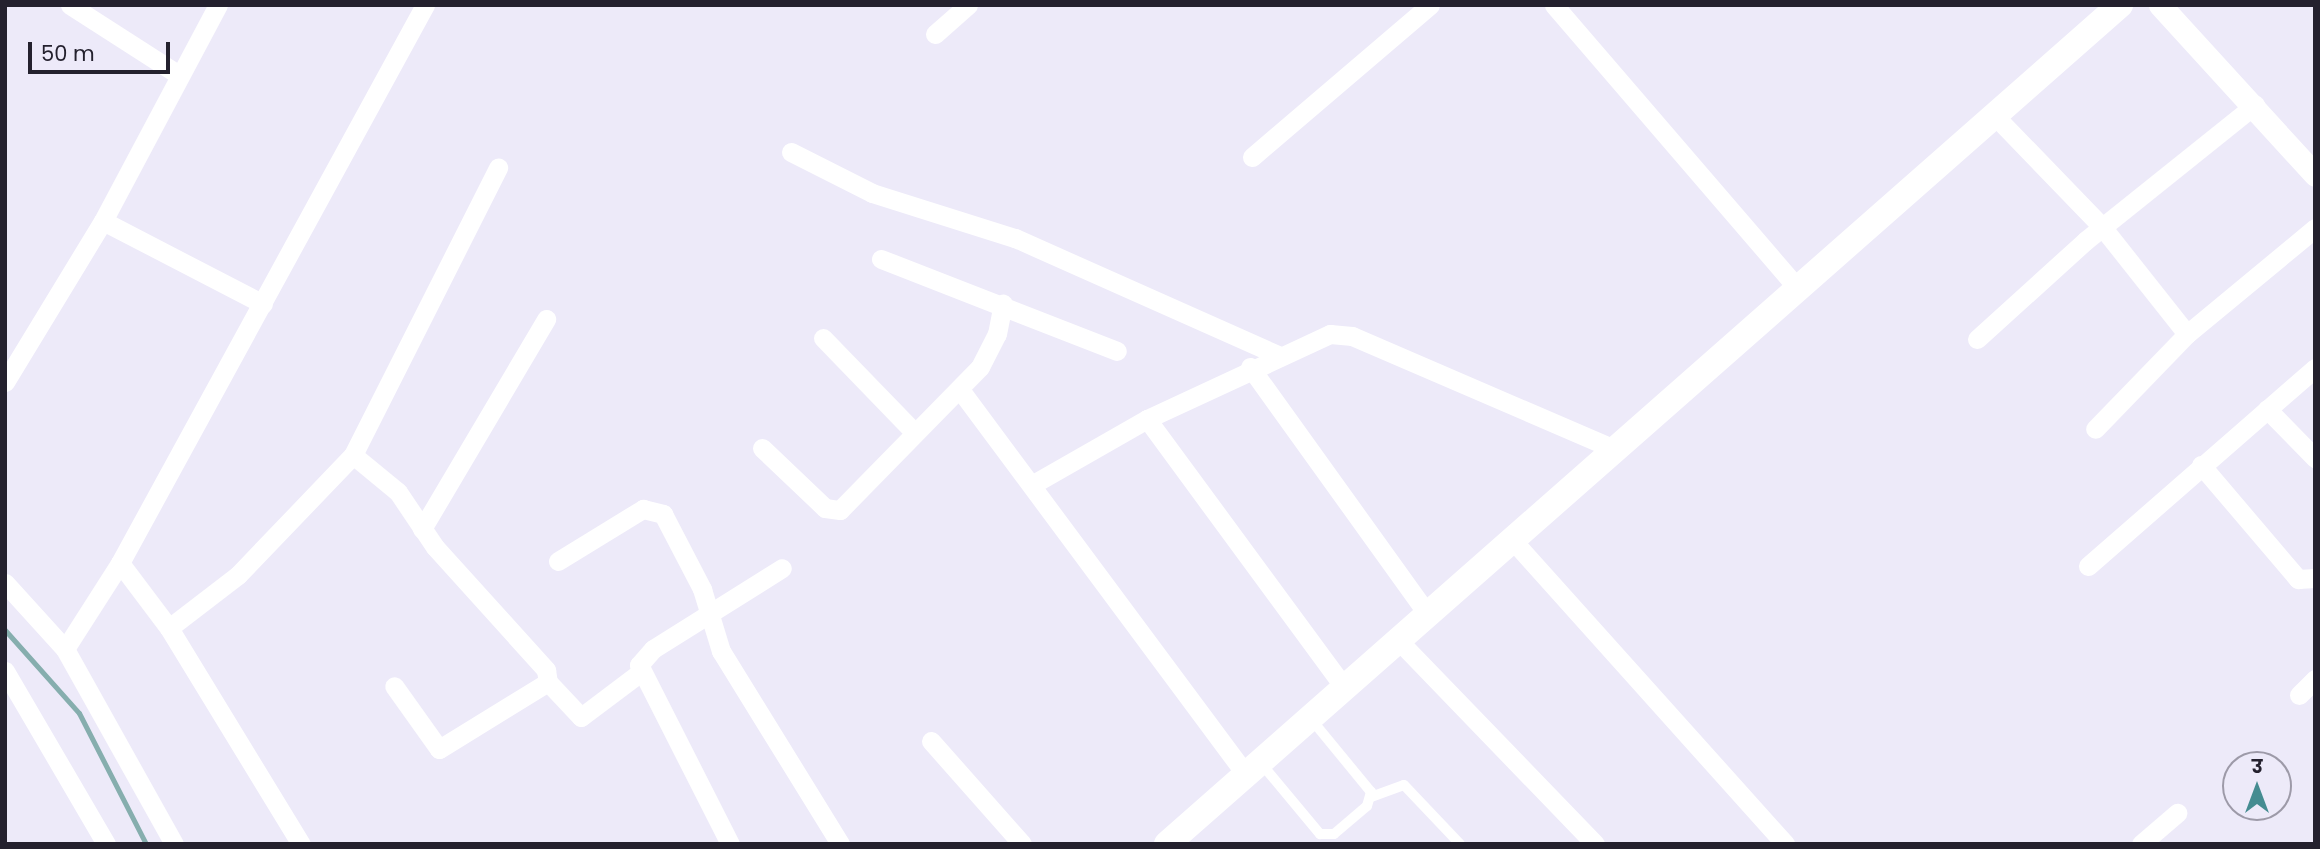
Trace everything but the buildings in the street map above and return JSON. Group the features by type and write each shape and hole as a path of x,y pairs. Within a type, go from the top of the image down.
{"main road":[{"path":"1168,844 1252,767 1428,615 1516,544 1614,449 1799,290 2120,5"}],"street":[{"path":"70,5 180,75"},
{"path":"5,382 103,220 218,5"},
{"path":"65,649 120,563 425,5"},
{"path":"935,34 968,5"},
{"path":"1252,157 1430,5"},
{"path":"1555,5 1799,290"},
{"path":"2160,5 2255,104 2315,175"},
{"path":"1977,339 2103,228 2255,104"},
{"path":"1995,117 2103,228 2187,334"},
{"path":"791,152 872,193 1015,238 1280,356"},
{"path":"169,628 238,575 353,455 498,168"},
{"path":"103,220 263,303"},
{"path":"2095,429 2187,334 2315,228"},
{"path":"881,259 1003,303 1117,351"},
{"path":"762,448 835,511 914,432 961,391 991,350 1003,303"},
{"path":"422,528 546,319"},
{"path":"1035,483 1147,419 1250,367 1330,334 1352,336 1614,449"},
{"path":"823,338 914,432"},
{"path":"1250,367 1428,615"},
{"path":"2088,566 2315,368"},
{"path":"961,391 1035,483 1252,767"},
{"path":"2267,409 2315,458"},
{"path":"1147,419 1345,689"},
{"path":"353,455 390,484 422,528 545,670 548,682 581,718 641,672"},
{"path":"2201,465 2298,579 2315,578"},
{"path":"558,561 654,508 702,589 721,650 840,844"},
{"path":"1516,544 1785,844"},
{"path":"120,563 169,628 301,844"},
{"path":"730,844 641,672 642,659 653,649 709,617 782,568"},
{"path":"5,583 65,649 174,844"},
{"path":"1399,641 1595,844"},
{"path":"5,671 106,844"},
{"path":"2299,695 2315,679"},
{"path":"394,686 439,749 548,682"},
{"path":"931,741 1022,844"},
{"path":"2141,844 2177,813"}],"lane":[{"path":"1311,718 1371,797"},
{"path":"1252,767 1323,840 1371,797 1404,785 1460,844"}],"waterway":[{"path":"5,630 79,713 146,844"}]}
